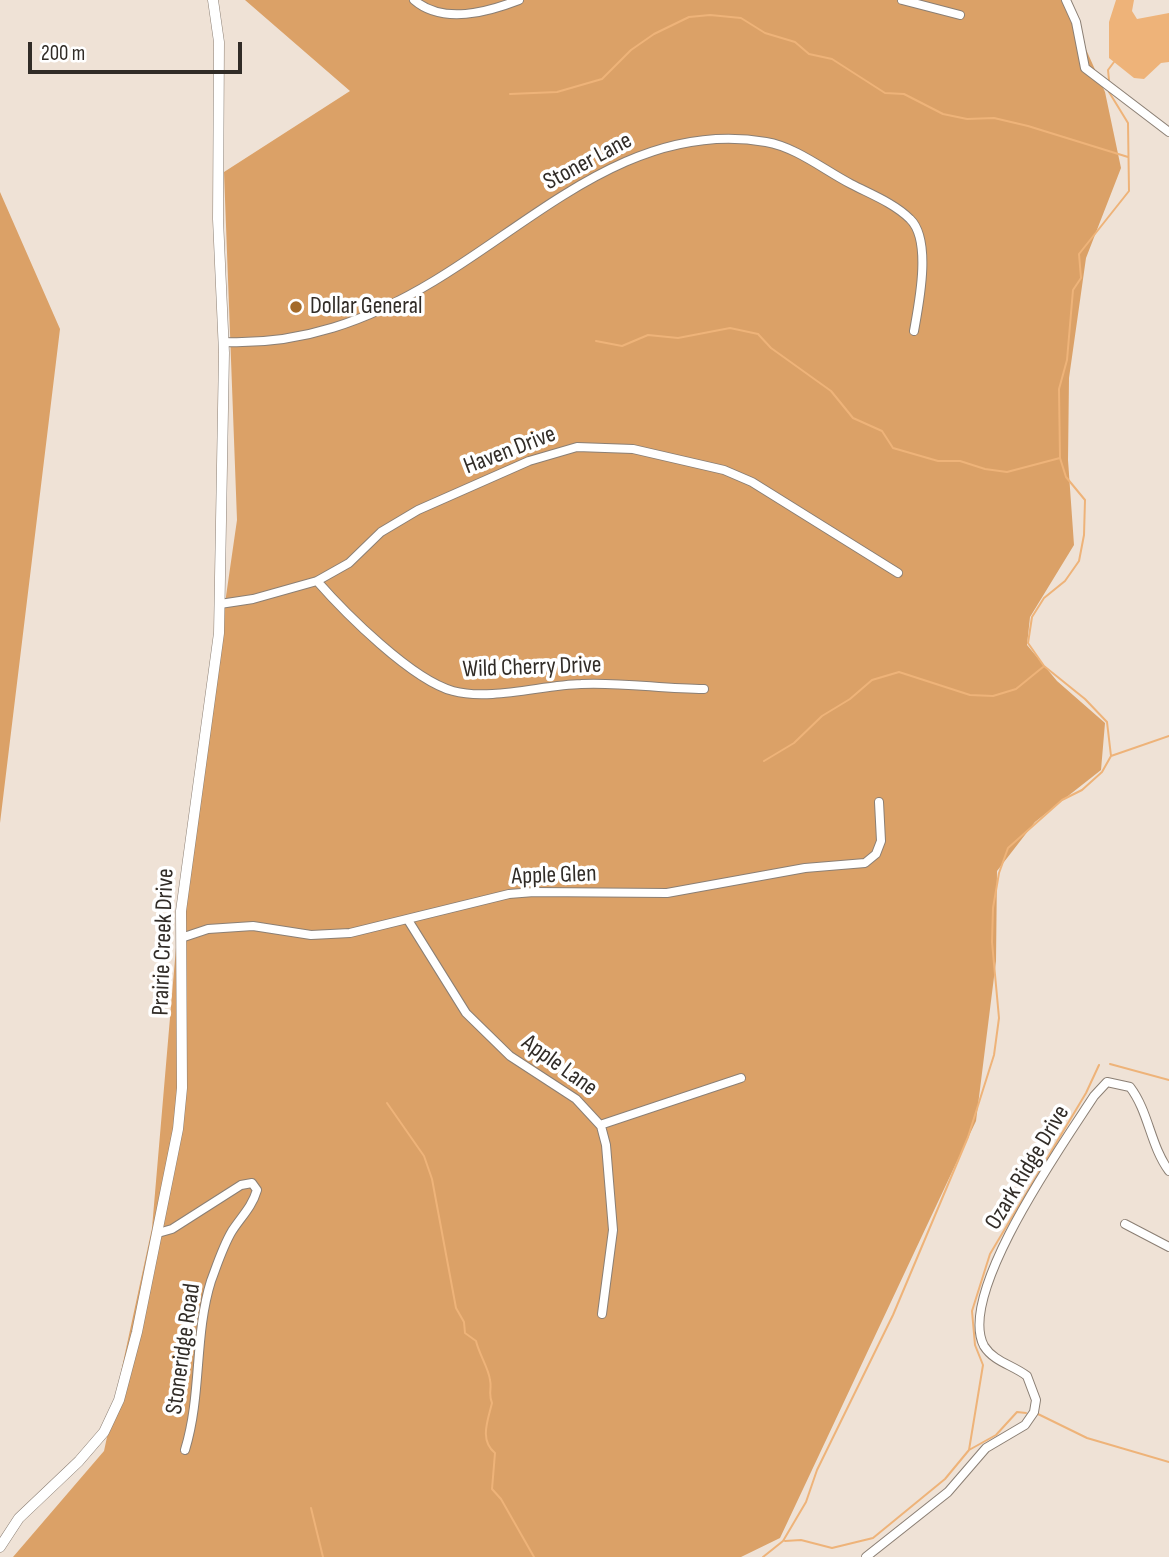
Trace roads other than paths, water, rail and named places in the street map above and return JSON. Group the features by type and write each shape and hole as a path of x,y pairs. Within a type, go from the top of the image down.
{"main road":[{"name":"Prairie Creek Drive","path":"0,1547 19,1518 79,1461 104,1432 119,1400 129,1368 178,1129 182,1087 181,937 186,865 217,652 220,604 224,342 218,219 219,42 213,0"}],"street":[{"path":"414,0 422,7 456,13 495,9 519,0"},
{"path":"902,0 960,15"},
{"path":"1067,2 1081,41 1085,68 1169,132"},
{"name":"Stoner Lane","path":"224,342 290,340 344,324 433,282 567,193 641,153 689,142 727,140 768,142 789,149 911,219 919,233 921,248 921,291 914,331"},
{"name":"Haven Drive","path":"220,604 253,599 317,581 349,563 381,533 438,501 553,452 578,447 606,446 694,461 752,482 898,573"},
{"name":"Wild Cherry Drive","path":"317,581 377,642 453,691 494,692 605,683 704,689"},
{"name":"Apple Glen","path":"181,937 208,929 253,926 330,936 408,920 509,894 667,893 805,868 864,863 876,854 881,841 879,802"},
{"name":"Apple Lane","path":"408,920 466,1013 510,1056 576,1099 600,1125 606,1145 613,1230 602,1314"},
{"path":"600,1125 741,1079"},
{"name":"Ozark Ridge Drive","path":"866,1557 948,1492 986,1448 1025,1425 1034,1412 1036,1400 1027,1376 998,1360 984,1345 980,1326 986,1293 1021,1211 1094,1096 1107,1082 1130,1087 1138,1098 1153,1146 1169,1171"},
{"name":"Stoneridge Road","path":"158,1233 172,1229 241,1185 249,1184 257,1190 254,1201 224,1247 207,1299 193,1423 185,1450"},
{"path":"1125,1224 1169,1247"}],"waterway":[{"path":"510,94 557,92 602,79 631,50 654,34 689,17 710,15 741,18 765,33 795,42 809,54 832,59 885,93 904,94 943,114 967,119 994,118 1128,157"},
{"path":"1109,80 1108,70 1114,62"},
{"path":"763,1557 783,1541 806,1502 817,1470 893,1315 968,1137 994,1055 999,1018 992,942 993,908 999,873 1008,848 1062,800 1082,790 1102,772 1111,756 1107,722 1085,699 1044,666 1028,643 1032,617 1044,598 1065,581 1079,561 1084,535 1085,500 1066,477 1060,458 1059,389 1067,360 1073,290 1081,278 1079,254 1129,191 1128,123 1109,92"},
{"path":"596,341 622,346 648,335 678,338 730,328 758,334 771,348 831,391 853,418 882,431 893,448 938,461 960,461 1007,472 1060,458"},
{"path":"764,761 794,743 822,716 850,699 872,680 899,672 970,695 993,696 1016,689 1043,667"},
{"path":"1111,756 1169,736"},
{"path":"1110,1064 1169,1080"},
{"path":"969,1450 983,1365 975,1345 972,1311 990,1254 1086,1093 1099,1065"},
{"path":"387,1103 424,1156 432,1179 456,1308 464,1322 465,1333 476,1341 489,1376 492,1403 486,1436 495,1453 492,1489 501,1499 534,1557"},
{"path":"785,1541 801,1540 832,1548 873,1538 945,1479 969,1450 996,1435 1017,1412 1026,1413"},
{"path":"1038,1414 1087,1438 1169,1462"},
{"path":"311,1508 323,1557"}],"place":[{"name":"Dollar General","path":"296,307"}]}
